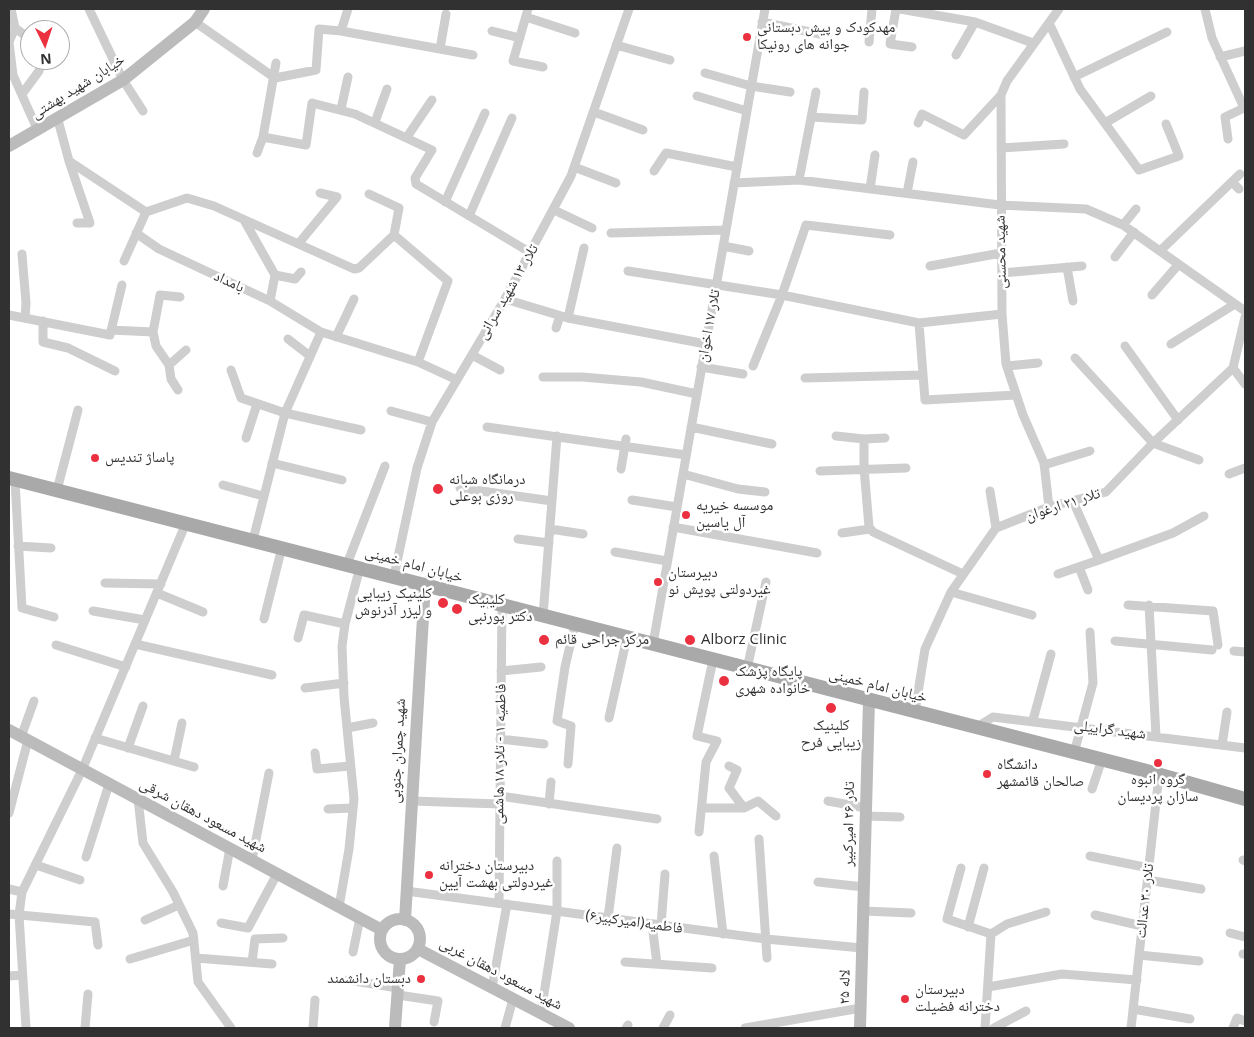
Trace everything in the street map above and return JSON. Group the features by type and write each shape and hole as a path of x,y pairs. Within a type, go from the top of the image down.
{"main road":[{"name":"خیابان شهید بهشتی","path":"9,146 58,120 123,80 195,22 204,9"},
{"name":"خیابان امام خمینی","path":"12,479 1102,759 1245,799"},
{"name":"شهید چمران جنوبی","path":"405,920 425,584"},
{"name":"تلار ۲۶ امیرکبیر","path":"862,948 869,700"},
{"name":"شهید مسعود دهقان شرقی","path":"9,730 382,930"},
{"path":"405,920 417,928 420,942 418,949 410,956 400,959 388,954 383,949 381,943 382,930 392,921 405,920"},
{"name":"لاله ۲۵","path":"860,1028 862,948"},
{"name":"شهید مسعود دهقان غربی","path":"418,949 569,1028"},
{"path":"396,1028 400,959"}],"street":[{"path":"11,9 14,28 9,44 13,75 38,131"},
{"path":"89,9 123,80 143,111"},
{"path":"341,31 348,9"},
{"name":"تلار ۱۳ شهید سرانی","path":"394,576 417,468 432,422 505,299 554,210 574,167 629,9"},
{"name":"تلار ۱۷ اخوان","path":"653,644 765,9"},
{"path":"868,42 872,9"},
{"path":"912,47 890,44 898,9 913,9 974,22 1033,43"},
{"name":"شهید محسنی","path":"1049,507 1044,465 1016,395 1007,366 1002,314 1000,205 1001,94 1007,81 1059,9"},
{"path":"1204,9 1212,38 1220,57 1242,95 1244,108 1225,117 1228,138"},
{"path":"543,67 513,61 527,13 575,33"},
{"path":"440,49 446,14"},
{"path":"195,22 275,78 316,70 319,29 341,31 473,55"},
{"path":"762,22 820,34"},
{"path":"956,55 974,22"},
{"path":"1048,23 1080,89 1139,170 1179,156 1166,124"},
{"path":"14,28 20,32"},
{"path":"492,31 520,38"},
{"path":"1074,77 1167,32"},
{"path":"616,45 670,60"},
{"path":"1220,57 1245,51"},
{"path":"257,153 263,137 275,78 276,63"},
{"path":"22,94 39,70"},
{"path":"705,73 751,86 790,92"},
{"path":"341,109 348,77"},
{"path":"375,122 387,89"},
{"path":"799,180 816,92"},
{"path":"811,117 862,120 864,92"},
{"path":"918,122 922,114 964,135 1001,94"},
{"path":"697,96 747,111"},
{"path":"1105,123 1151,96"},
{"path":"406,137 432,100"},
{"path":"263,137 306,145 312,103 341,109 375,122 432,150 415,178 416,184 531,253"},
{"path":"594,112 643,130"},
{"path":"445,202 486,113"},
{"path":"469,216 512,118"},
{"path":"58,120 69,161 90,223 77,223"},
{"path":"1001,148 1064,144"},
{"path":"654,172 666,153 737,167"},
{"path":"870,189 875,156"},
{"path":"69,161 146,212"},
{"path":"907,193 913,162"},
{"path":"574,167 616,183"},
{"path":"1160,251 1240,174"},
{"path":"734,183 799,180 1000,205 1086,209 1123,225 1134,232 1245,311"},
{"path":"1232,182 1239,189"},
{"path":"299,243 336,198 320,193"},
{"path":"124,262 146,212 187,198 214,206 354,269 360,268 394,234 399,208 369,194"},
{"path":"1123,225 1136,209"},
{"path":"554,210 592,228"},
{"path":"244,220 275,275 270,301"},
{"path":"753,366 782,295 806,225 890,235"},
{"path":"611,233 726,230"},
{"path":"1115,257 1134,232"},
{"name":"بامداد","path":"136,234 159,249 270,301 321,332 418,362 457,380"},
{"path":"394,234 448,282 418,362"},
{"path":"723,246 749,250"},
{"path":"556,328 564,317 584,248"},
{"path":"930,266 1002,252"},
{"path":"22,254 26,303 25,318"},
{"path":"1152,295 1178,265"},
{"path":"1002,273 1082,266"},
{"path":"1067,267 1073,301"},
{"path":"628,271 782,295 919,323 1002,314"},
{"path":"275,275 295,279 301,272"},
{"path":"9,315 110,335 122,285"},
{"path":"178,390 171,379 169,364 156,346 153,332 160,295 180,297"},
{"path":"505,299 564,317 706,344"},
{"path":"336,337 354,300"},
{"path":"1171,344 1235,304"},
{"path":"1245,317 1233,368 1245,384"},
{"path":"43,321 43,342 68,348 116,371"},
{"path":"919,323 925,400 1016,395"},
{"path":"111,330 153,332"},
{"path":"253,540 285,413 321,332"},
{"path":"288,340 310,356"},
{"path":"1125,346 1178,420"},
{"path":"169,364 186,350"},
{"path":"472,355 500,370"},
{"path":"1075,358 1153,443 1199,460"},
{"path":"1007,366 1038,362"},
{"path":"702,367 743,374"},
{"name":"تلار ۲۱ ارغوان","path":"996,528 1049,507 1106,492 1153,443 1233,368"},
{"path":"231,370 241,398 285,413 361,430"},
{"path":"805,378 923,375"},
{"path":"544,378 582,377 641,382 697,394"},
{"path":"246,438 257,404"},
{"path":"57,490 78,410"},
{"path":"391,410 432,422"},
{"path":"487,427 626,442 686,455"},
{"path":"691,427 772,444"},
{"path":"543,616 558,436"},
{"path":"836,436 864,439 885,438"},
{"path":"864,439 864,468 870,529 964,574"},
{"path":"622,469 626,442"},
{"path":"1044,465 1090,451"},
{"path":"272,463 342,480"},
{"path":"339,906 353,808 342,646 354,566 386,466"},
{"path":"820,471 906,468"},
{"path":"1230,474 1245,468"},
{"path":"683,474 738,489 765,492"},
{"path":"12,479 22,608 54,616"},
{"path":"223,485 264,496"},
{"path":"460,488 552,501"},
{"path":"915,711 925,648 951,592 996,528 990,491"},
{"path":"632,500 677,506"},
{"path":"1073,500 1099,560"},
{"path":"1058,574 1173,533 1204,516"},
{"path":"26,1028 19,915 22,892 82,770 186,523"},
{"path":"673,527 817,553"},
{"path":"550,529 583,534"},
{"path":"842,533 870,529"},
{"path":"518,539 549,543"},
{"path":"18,546 51,548"},
{"path":"264,619 282,548"},
{"path":"615,552 667,561"},
{"path":"1079,567 1088,590"},
{"path":"747,669 766,582"},
{"path":"105,583 161,584"},
{"path":"951,592 1032,615"},
{"path":"157,593 203,612"},
{"name":"فاطمیه ۱ - تلار ۱۸ هاشمی","path":"492,988 503,904 500,800 502,605"},
{"path":"1114,641 1150,646 1215,648 1213,611 1128,605"},
{"path":"1149,605 1156,736"},
{"path":"93,611 145,620"},
{"path":"298,638 304,615 345,624"},
{"path":"568,764 571,726 557,721 565,668 575,624"},
{"path":"1074,752 1093,683 1090,632"},
{"path":"609,718 627,637"},
{"path":"135,644 272,675"},
{"path":"56,645 126,667"},
{"path":"1234,650 1245,652"},
{"path":"1033,720 1051,654"},
{"path":"699,832 706,762 717,741 697,736 713,660"},
{"path":"501,671 541,667"},
{"path":"305,688 344,683"},
{"path":"9,813 34,701"},
{"path":"128,748 143,706"},
{"path":"1222,745 1226,712"},
{"name":"شهید گراییلی","path":"977,727 993,717 1033,720 1245,748"},
{"path":"174,761 182,723"},
{"path":"347,728 373,723"},
{"path":"96,738 194,767"},
{"path":"500,739 544,744"},
{"path":"315,753 317,769 350,766"},
{"path":"1092,789 1102,759"},
{"path":"729,766 737,770 729,788 744,808"},
{"path":"252,860 269,773"},
{"name":"تلار ۳۰ عدالت","path":"1131,1028 1159,775"},
{"path":"549,804 551,782"},
{"path":"86,857 109,784"},
{"path":"138,799 143,843 193,933 198,982 231,1028"},
{"path":"412,801 500,800 549,804 657,819"},
{"path":"828,800 866,812 900,817"},
{"path":"702,808 744,808 758,801 776,816"},
{"path":"328,809 353,808"},
{"path":"759,838 767,958"},
{"path":"223,886 230,848"},
{"path":"608,918 616,848"},
{"path":"714,856 723,934"},
{"path":"1090,856 1149,868"},
{"path":"541,1014 557,911 557,861"},
{"path":"36,865 80,880"},
{"path":"961,868 948,919 991,934 1007,924 1046,912"},
{"path":"968,927 984,868"},
{"path":"221,923 248,928 277,874"},
{"path":"657,964 657,925 665,874"},
{"path":"1148,880 1201,889"},
{"path":"818,882 864,887"},
{"path":"9,889 22,892"},
{"name":"فاطمیه(امیرکبیر۶)","path":"406,891 723,934 862,948"},
{"path":"145,920 179,905"},
{"path":"863,911 911,913"},
{"path":"9,914 95,922 98,945"},
{"path":"1095,915 1142,926"},
{"path":"353,952 360,918"},
{"path":"1230,933 1245,937"},
{"path":"985,1028 991,934"},
{"path":"252,962 255,939 283,938"},
{"path":"130,959 194,940"},
{"path":"1139,955 1199,961"},
{"path":"196,958 272,964"},
{"path":"626,962 712,968"},
{"path":"988,987 1062,974 1136,980"},
{"path":"9,976 22,975"},
{"path":"348,980 438,1001 434,1022"},
{"path":"85,1028 88,994"},
{"path":"504,1028 513,999"},
{"path":"313,1028 315,1000"},
{"path":"745,1028 861,1008"},
{"path":"1133,1009 1190,1019"},
{"path":"994,1028 1026,1011"},
{"path":"663,1028 670,1015"},
{"path":"1233,1028 1237,1018 1245,1021"}],"place":[{"name":"مهدکودک و پیش دبستانی جوانه های رونیکا","path":"747,37"},
{"name":"پاساژ تندیس","path":"95,458"},
{"name":"درمانگاه شبانه روزی بوعلی","path":"438,489"},
{"name":"موسسه خیریه آل یاسین","path":"686,515"},
{"name":"دبیرستان غیردولتی پویش نو","path":"658,582"},
{"name":"کلینیک زیبایی و لیزر آذرنوش","path":"443,603"},
{"name":"کلینیک دکتر پورنبی","path":"457,609"},
{"name":"مرکز جراحی قائم","path":"544,640"},
{"name":"Alborz Clinic","path":"690,640"},
{"name":"پایگاه پزشک خانواده شهری","path":"724,681"},
{"name":"کلینیک زیبایی فرح","path":"831,708"},
{"name":"گروه انبوه سازان پردیسان","path":"1158,763"},
{"name":"دانشگاه صالحان قائمشهر","path":"987,774"},
{"name":"دبیرستان دخترانه غیردولتی بهشت آیین","path":"429,875"},
{"name":"دبستان دانشمند","path":"421,979"},
{"name":"دبیرستان دخترانه فضیلت","path":"905,999"}]}
